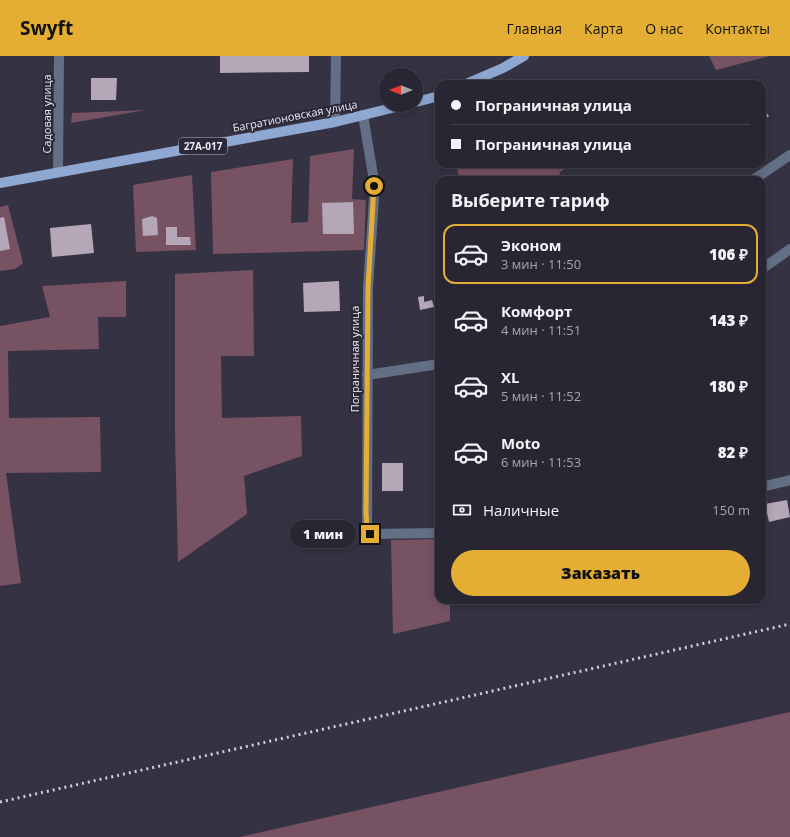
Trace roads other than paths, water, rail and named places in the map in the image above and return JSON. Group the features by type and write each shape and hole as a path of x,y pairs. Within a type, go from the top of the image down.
{"main road":[{"path":"475,80 503,68 524,56"},
{"path":"423,100 435,97"},
{"name":"Багратионовская улица","path":"0,183 335,122 379,111"}],"street":[{"name":"Садовая улица","path":"58,172 59,56"},
{"path":"335,122 336,56"},
{"name":"Пограничная улица","path":"363,115 373,175 374,198 368,288 367,528 370,534 435,533"},
{"path":"759,176 790,155"},
{"path":"766,266 790,249"},
{"path":"367,375 435,365"},
{"path":"766,486 790,480"}],"railway":[{"path":"0,802 790,624"}]}
